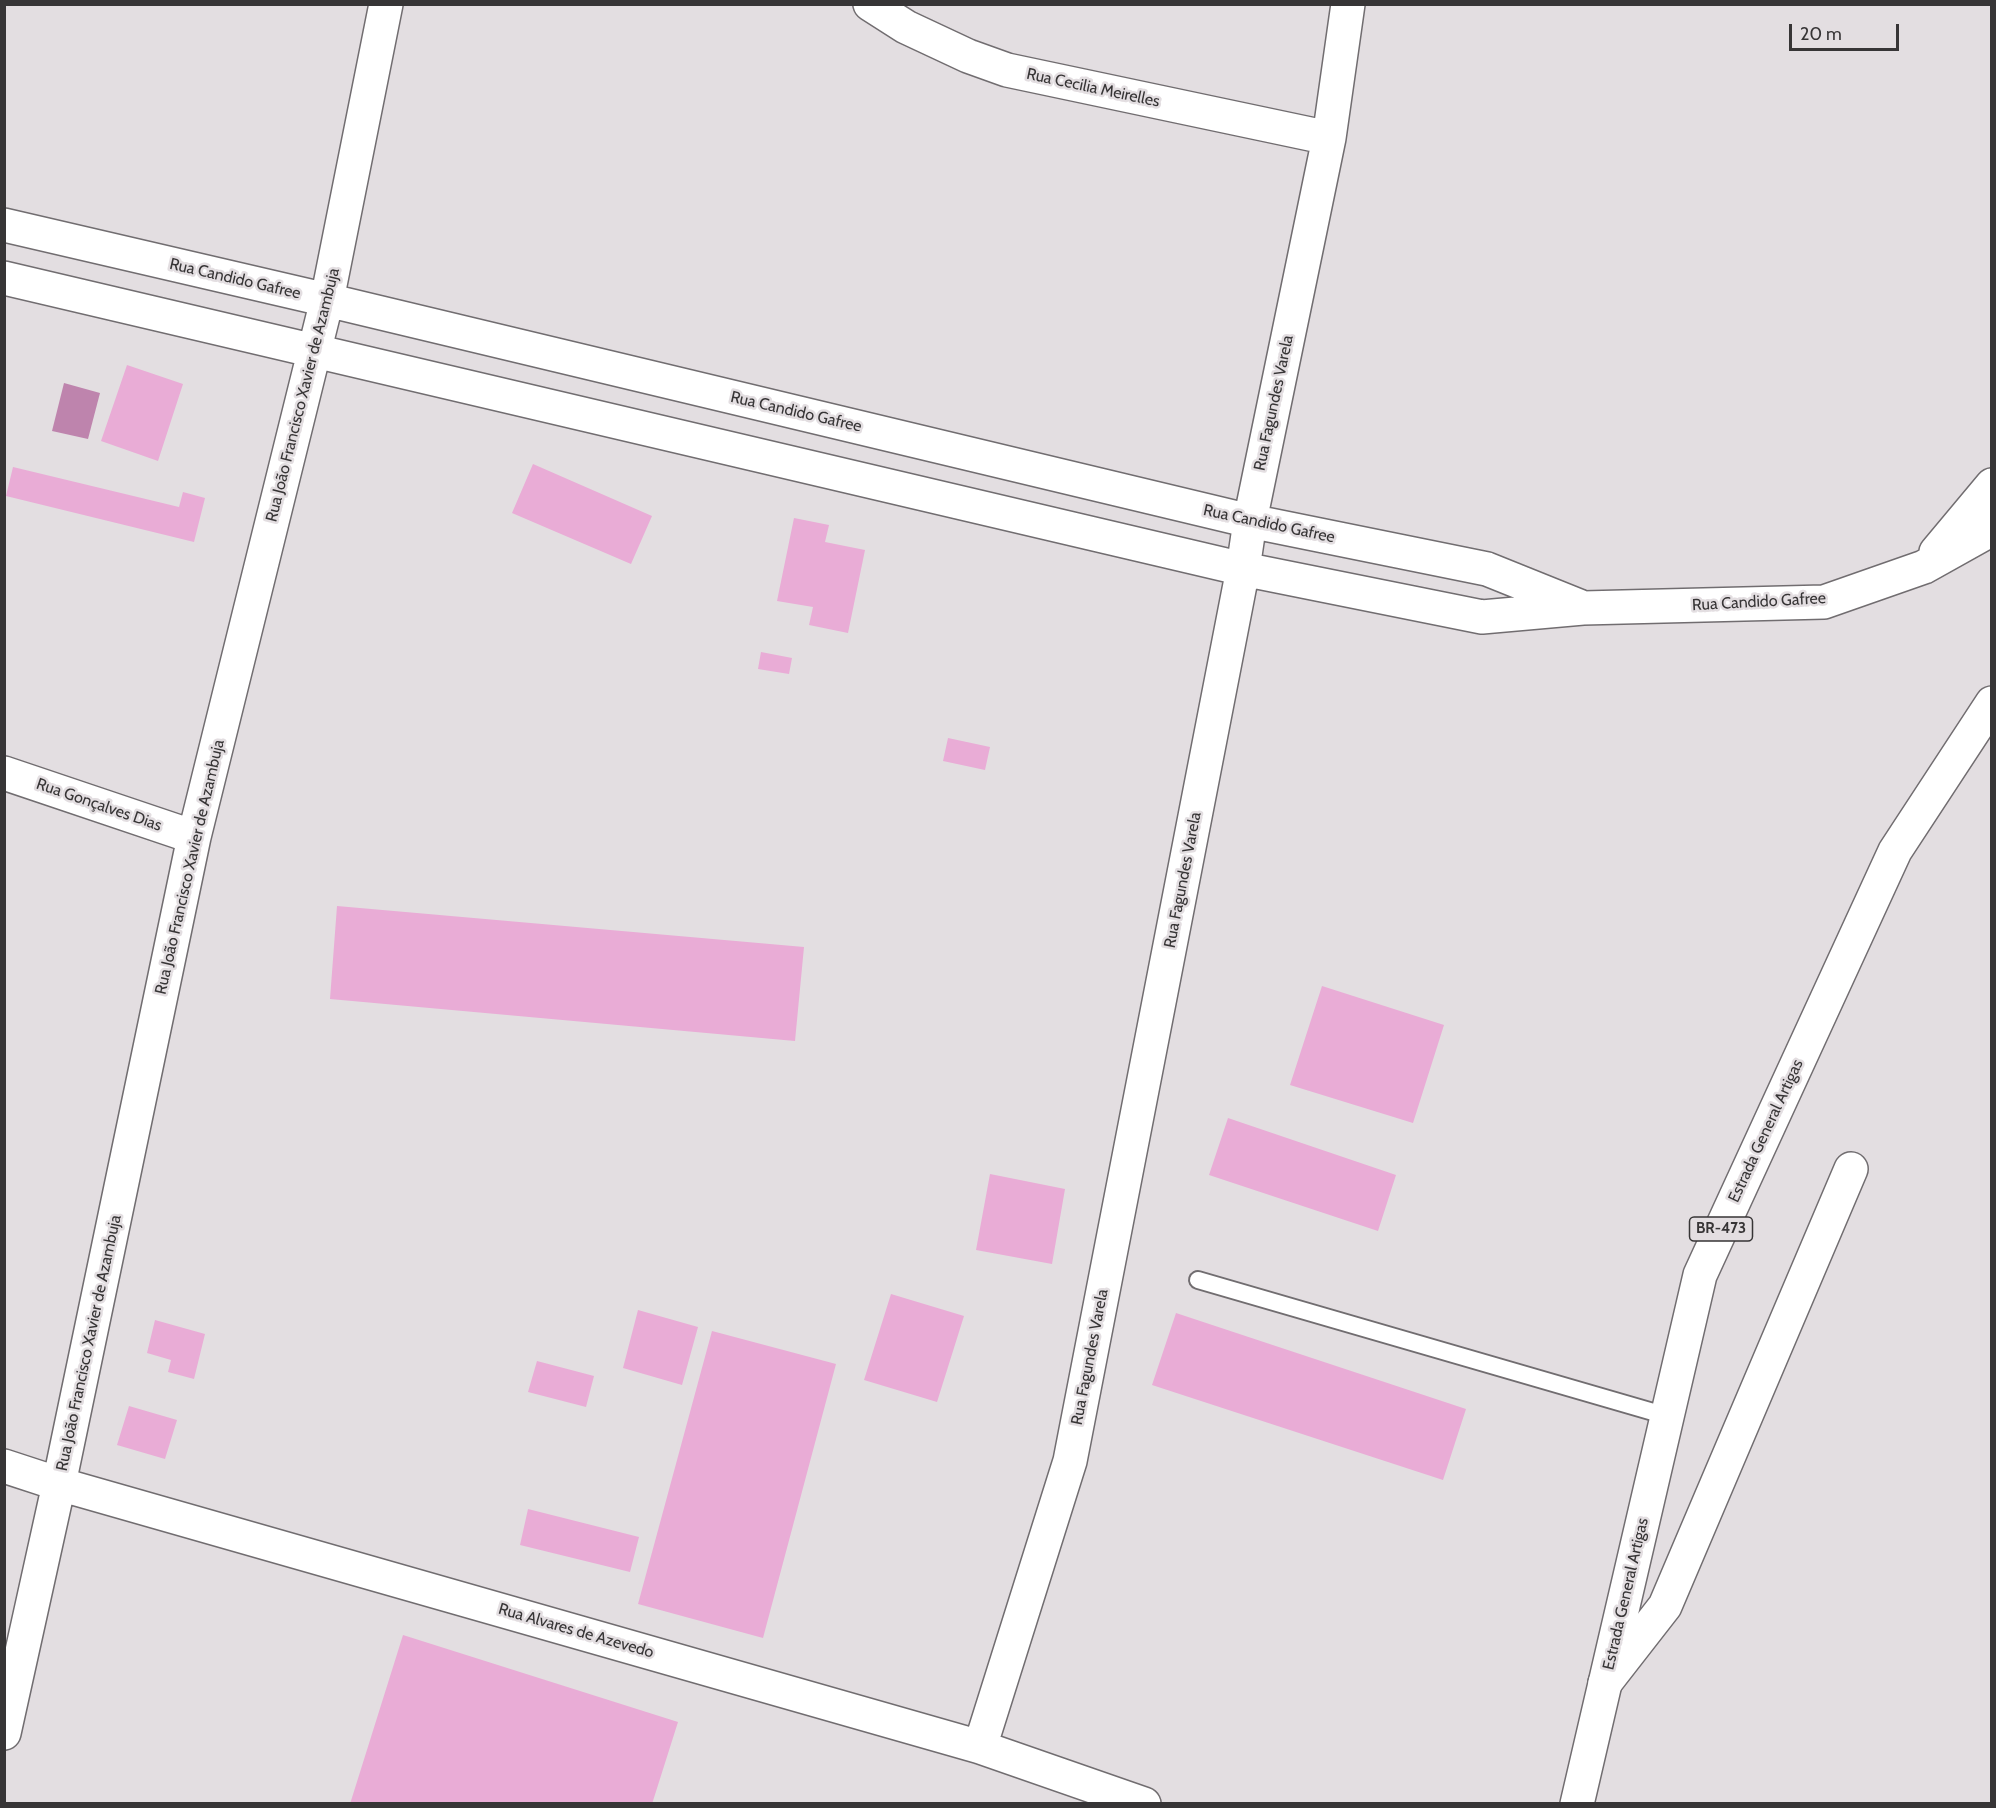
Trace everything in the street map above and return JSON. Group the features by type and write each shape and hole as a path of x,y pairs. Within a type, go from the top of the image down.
{"street":[{"name":"Rua João Francisco Xavier de Azambuja","path":"4,1733 59,1484 194,837 327,300 386,4"},
{"name":"Rua Cecilia Meirelles","path":"870,4 906,27 968,56 1007,70 1329,138"},
{"name":"Rua Fagundes Varela","path":"980,1747 1070,1461 1243,568 1250,521 1329,138 1348,4"},
{"name":"Rua Candido Gafree","path":"4,225 1250,521 1487,569 1583,608"},
{"name":"Rua Candido Gafree","path":"4,278 1243,568 1482,617 1583,608 1824,602 1924,567 1992,529"},
{"path":"1924,567 1992,485"},
{"name":"Estrada General Artigas","path":"1577,1803 1700,1275 1895,851 1992,703"},
{"name":"Rua Gonçalves Dias","path":"4,773 194,837"},
{"path":"1605,1683 1665,1606 1851,1169"},
{"name":"Rua Alvares de Azevedo","path":"4,1467 980,1747 1144,1803"}],"lane":[{"path":"1198,1280 1667,1416"}],"shaded area":[{"path":"64,383 100,393 88,439 52,431"}],"building":[{"path":"127,365 183,384 158,461 101,441"},
{"path":"533,464 652,516 631,564 512,513"},
{"path":"13,467 179,507 183,492 205,498 194,542 6,496"},
{"path":"794,518 829,525 825,542 865,550 848,633 809,625 813,607 777,601"},
{"path":"761,652 792,658 789,674 758,669"},
{"path":"948,738 990,747 985,770 943,761"},
{"path":"337,906 804,947 795,1041 330,999"},
{"path":"1322,986 1444,1025 1413,1123 1290,1085"},
{"path":"1228,1118 1396,1175 1378,1231 1209,1175"},
{"path":"990,1174 1065,1189 1052,1264 976,1250"},
{"path":"891,1294 964,1316 937,1402 864,1380"},
{"path":"638,1310 698,1327 682,1385 623,1368"},
{"path":"1176,1313 1466,1409 1443,1480 1152,1385"},
{"path":"155,1320 205,1334 194,1379 168,1372 171,1360 147,1353"},
{"path":"712,1331 836,1364 763,1638 638,1604"},
{"path":"537,1361 594,1376 586,1407 528,1392"},
{"path":"129,1406 177,1420 165,1459 117,1445"},
{"path":"528,1509 639,1537 630,1572 520,1545"},
{"path":"403,1635 678,1722 652,1804 350,1804"}]}
